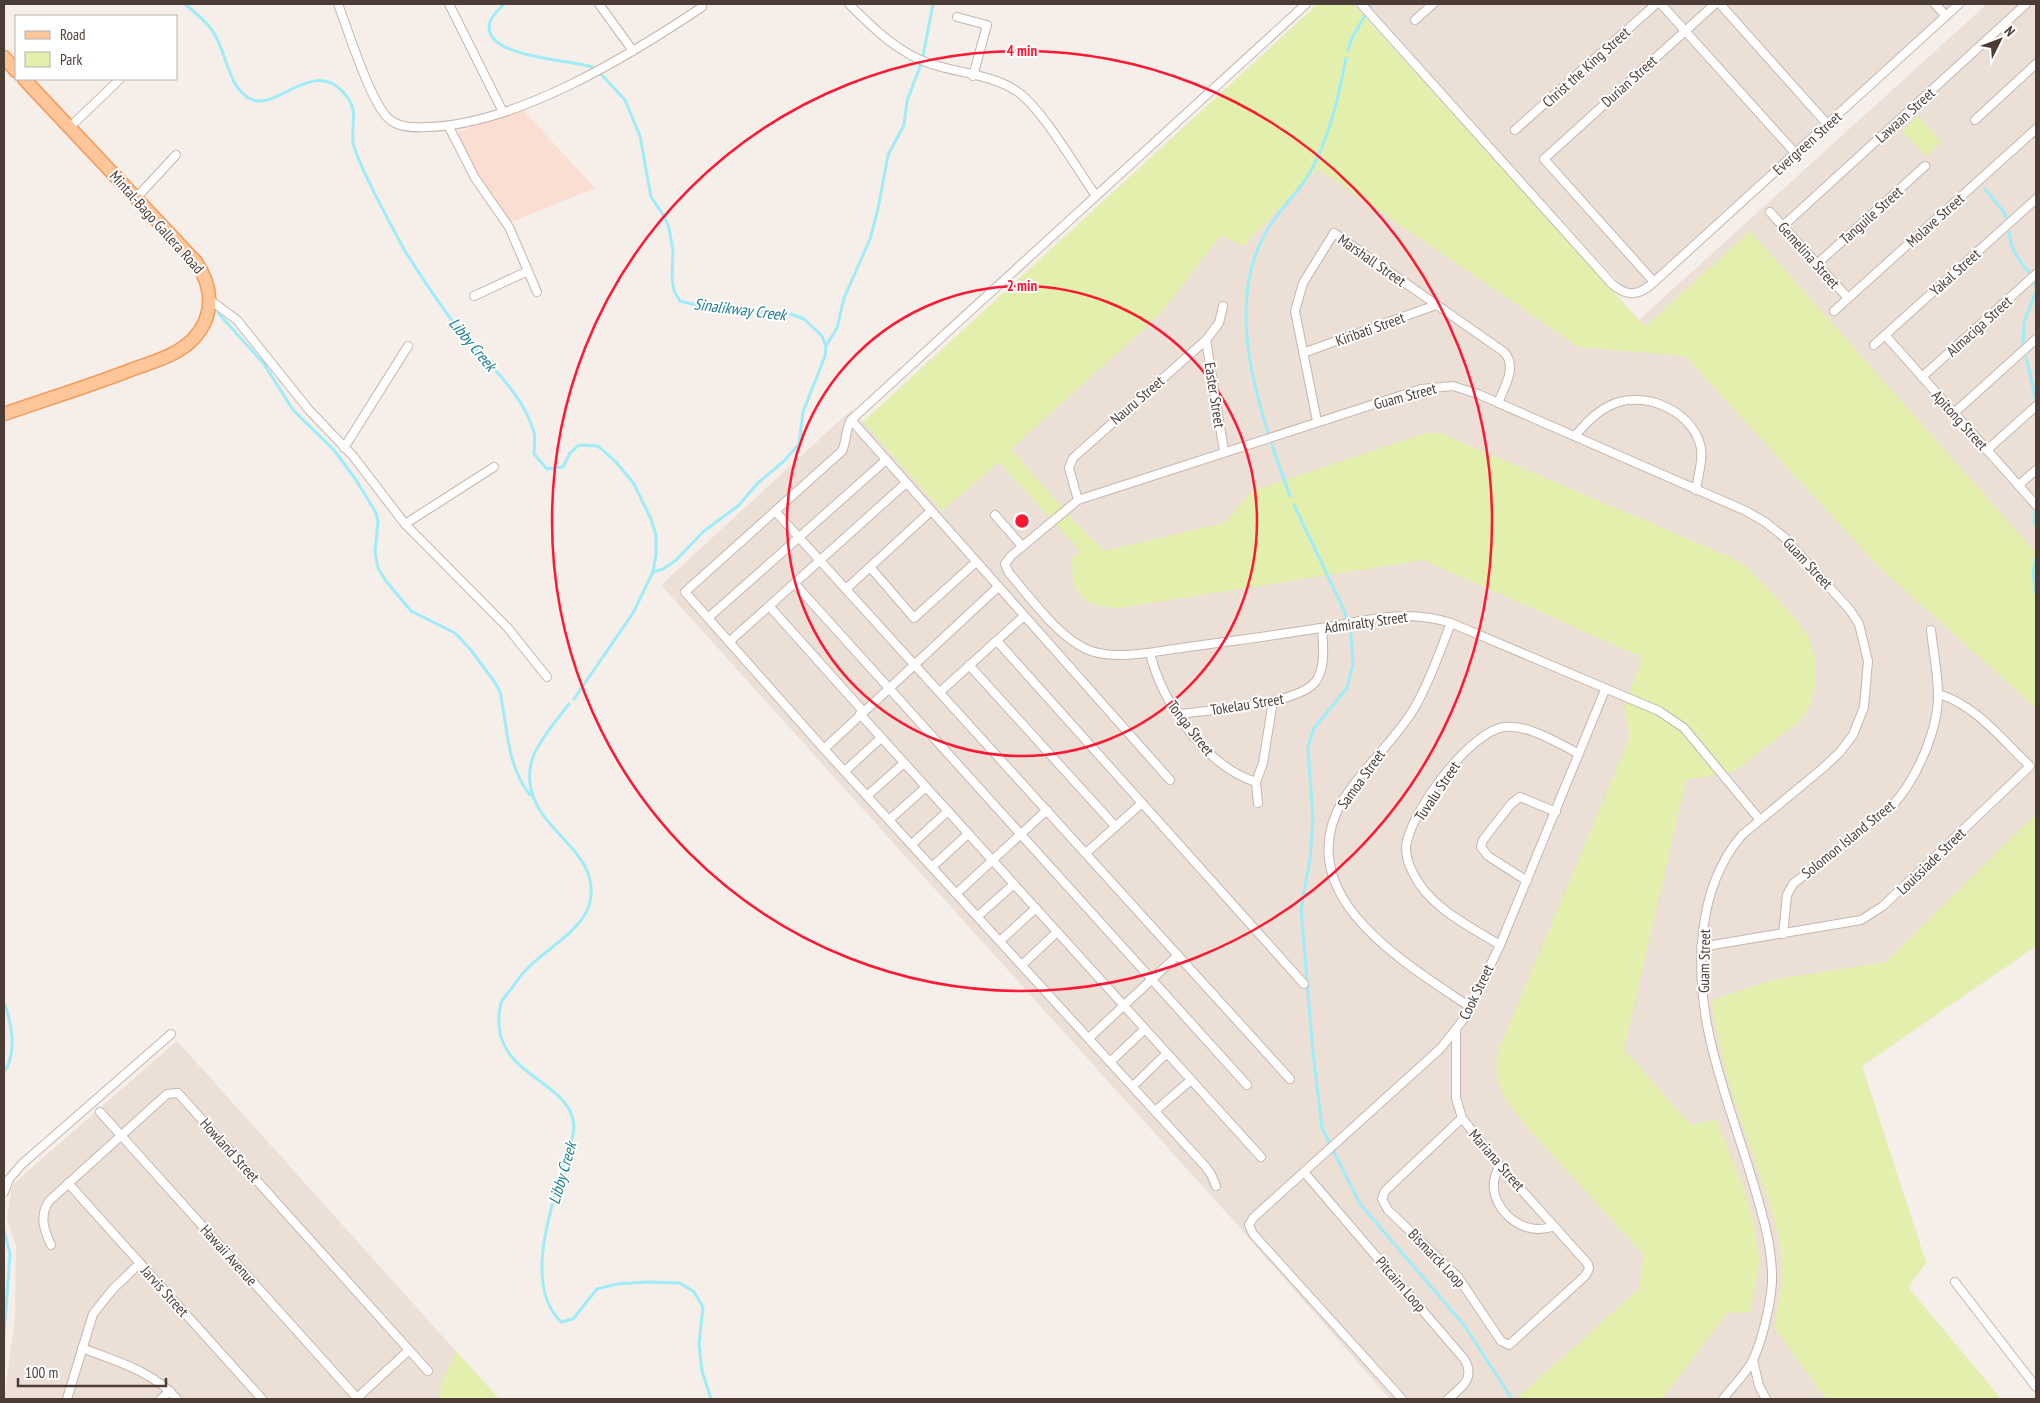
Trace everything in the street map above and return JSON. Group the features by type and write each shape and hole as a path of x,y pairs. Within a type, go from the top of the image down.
{"main road":[{"path":"4,58 15,70"},
{"name":"Mintal-Bago Gallera Road","path":"4,414 85,388 175,352 193,339 200,330 208,312 210,300 205,275 196,262 137,197 25,80"}],"street":[{"path":"338,4 371,89 388,118 396,123 414,128 449,127 482,120 503,112 560,88 633,51 702,7"},
{"path":"449,4 503,112"},
{"path":"600,4 633,51"},
{"path":"849,4 882,35 910,54 931,64 1005,85 1030,103 1096,196"},
{"name":"Evergreen Street","path":"1361,4 1612,284 1632,294 1641,293 1654,282 1959,4"},
{"path":"1415,20 1433,4"},
{"name":"Christ the King Street","path":"1515,130 1656,4"},
{"path":"1660,4 1796,154"},
{"name":"Durian Street","path":"1654,282 1544,159 1715,4"},
{"path":"1720,4 1828,125"},
{"path":"1935,4 1946,16"},
{"name":"Lawaan Street","path":"1783,226 2026,4"},
{"path":"1216,1186 1211,1174 1155,1111 824,748 685,592 842,451 847,426 851,420 1301,5"},
{"path":"957,17 987,26 973,76"},
{"path":"1975,120 2036,64"},
{"path":"70,127 119,80"},
{"path":"449,127 475,178 509,226 536,292"},
{"name":"Molave Street","path":"1834,311 2036,129"},
{"path":"137,197 176,155"},
{"name":"Tanguile Street","path":"1817,264 1924,166"},
{"name":"Yakal Street","path":"1874,345 2036,199"},
{"name":"Gemelina Street","path":"1770,212 1848,298"},
{"name":"Marshall Street","path":"1317,421 1295,311 1298,296 1308,274 1334,234 1510,358 1510,371 1498,403"},
{"path":"474,296 528,271"},
{"name":"Almaciga Street","path":"1922,377 2036,274"},
{"path":"210,300 236,320 309,410 344,448 405,524 507,628 547,677"},
{"name":"Kiribati Street","path":"1303,353 1436,305"},
{"name":"Nauru Street","path":"1078,500 1069,468 1073,458 1206,340 1219,323 1223,306"},
{"name":"Apitong Street","path":"1885,336 2036,505"},
{"path":"1954,413 2036,339"},
{"name":"Easter Street","path":"1206,340 1224,451"},
{"path":"344,448 408,346"},
{"name":"Guam Street","path":"1005,564 1022,546 1078,500 1317,421 1437,386 1453,386 1575,436 1765,522 1795,548 1850,610 1864,640 1868,661 1868,683 1864,707 1853,735 1840,752 1823,768 1742,835 1722,863 1705,911 1702,947 1704,1013 1709,1044 1769,1239 1772,1283 1765,1320 1753,1360 1723,1399"},
{"path":"1575,436 1597,413 1610,405 1632,400 1648,401 1664,406 1688,422 1700,444 1701,454 1696,490"},
{"path":"1987,450 2036,406"},
{"path":"851,420 1170,780"},
{"path":"708,618 886,460"},
{"path":"405,524 494,467"},
{"path":"2019,485 2036,470"},
{"path":"730,642 906,482"},
{"path":"775,511 1290,1079"},
{"path":"846,589 931,511"},
{"path":"995,514 1022,546"},
{"path":"870,567 914,618 976,562"},
{"name":"Admiralty Street","path":"1005,564 1009,573 1063,633 1085,648 1109,655 1150,653 1411,615 1429,616 1451,623 1672,718 1688,734 1760,820"},
{"path":"795,584 1247,1085"},
{"path":"824,748 998,587"},
{"path":"770,607 881,738 1261,1157"},
{"path":"940,692 1024,616"},
{"name":"Samoa Street","path":"1451,623 1423,692 1414,709 1367,767 1343,801 1336,814 1328,846 1334,882 1364,927 1393,955 1470,1007"},
{"name":"Tokelau Street","path":"1179,714 1274,701 1308,690 1317,680 1322,666 1322,628"},
{"name":"Solomon Island Street","path":"1783,934 1787,895 1793,884 1892,806 1904,793 1913,777 1931,732 1938,694 1931,630"},
{"path":"997,641 1304,984"},
{"name":"Tonga Street","path":"1150,653 1162,688 1179,714 1217,761 1238,775 1256,782"},
{"path":"969,665 1115,826"},
{"name":"Cook Street","path":"1402,1399 1253,1234 1249,1225 1253,1218 1441,1048 1456,1031 1470,1007 1500,945 1605,690"},
{"name":"Louissiade Street","path":"1702,947 1846,925 1872,914 2030,766 1969,709 1949,697 1938,694"},
{"path":"1258,803 1256,782 1263,763 1274,701"},
{"name":"Tuvalu Street","path":"1500,945 1451,914 1421,887 1412,872 1406,848 1416,818 1455,763 1469,748 1491,731 1514,727 1578,753"},
{"path":"846,770 881,738"},
{"path":"868,795 904,762"},
{"path":"890,819 926,787"},
{"path":"1527,882 1488,856 1481,847 1482,840 1511,804 1520,797 1556,812"},
{"path":"1086,853 1142,803"},
{"path":"957,893 1047,810"},
{"path":"912,844 948,811"},
{"path":"933,866 968,834"},
{"path":"978,916 1014,884"},
{"path":"1000,940 1036,908"},
{"path":"1022,965 1057,932"},
{"path":"1089,1038 1178,955"},
{"path":"1110,1062 1145,1029"},
{"name":"Mariana Street","path":"1456,1031 1456,1098 1462,1118 1500,1166 1585,1260 1589,1269"},
{"path":"4,1192 9,1180 22,1164 171,1034"},
{"path":"1132,1086 1167,1053"},
{"path":"1155,1111 1191,1080"},
{"name":"Howland Street","path":"51,1245 44,1225 43,1214 49,1201 167,1094 178,1093 428,1370"},
{"name":"Hawaii Avenue","path":"100,1112 357,1399"},
{"name":"Bismarck Loop","path":"1462,1118 1385,1191 1382,1199 1384,1205 1458,1277 1505,1345 1513,1343 1585,1276 1589,1269"},
{"path":"1500,1166 1493,1178 1492,1186 1498,1204 1504,1212 1514,1221 1532,1230 1554,1226"},
{"name":"Pitcairn Loop","path":"1304,1172 1465,1360 1469,1367 1469,1378 1465,1385 1448,1399"},
{"name":"Jarvis Street","path":"68,1183 262,1399"},
{"path":"67,1399 93,1314 101,1301 140,1263"},
{"path":"1955,1282 2036,1387"},
{"path":"82,1348 150,1376 170,1391 177,1399"},
{"path":"357,1399 410,1350"},
{"name":"Guam Street","path":"1753,1360 1759,1386 1766,1399"},
{"path":"161,1399 170,1391"}],"shaded area":[{"path":"1318,4 1353,4 1639,320 1987,4 2036,4 2036,946 1862,1066 1926,1263 1908,1287 2001,1399 1390,1399 1224,1210 661,585 851,410 863,422"},
{"path":"1364,4 1953,4 1641,289 1623,287"},
{"path":"522,109 595,188 511,222 498,203 492,201 456,133"},
{"path":"177,1041 499,1399 4,1399 15,1318 16,1246 7,1219 12,1185"}],"green space":[{"path":"1318,4 1353,4 1645,327 1750,231 2036,553 2036,708 1878,566 1685,356 1579,347 1318,169 1243,246 1221,235 1161,313 1011,449 1071,518 1104,551 1224,523 1252,491 1426,433 1440,433 1728,556 1746,566 1794,617 1808,637 1816,662 1816,684 1809,708 1801,720 1735,771 1686,780 1624,1050 1691,1125 1716,1119 1749,1205 1759,1258 1750,1312 1727,1313 1662,1399 1516,1399 1639,1289 1644,1255 1527,1127 1506,1100 1498,1081 1496,1063 1500,1047 1630,737 1624,708 1642,657 1424,560 1119,608 1096,605 1082,597 1074,582 1072,559 1080,551 999,462 942,511 863,422"},
{"path":"1918,116 1941,142 1926,156 1902,131"},
{"path":"2036,814 2036,946 1862,1066 1926,1263 1908,1287 2001,1399 1826,1399 1774,1327 1782,1279 1779,1238 1769,1200 1729,1083 1719,1042 1712,1000 1772,980 1886,962"},
{"path":"456,1351 499,1399 439,1399 441,1385"}],"waterway":[{"name":"Libby Creek","path":"185,4 203,19 212,30 233,79 244,95 253,100 263,101 308,82 320,81 332,83 343,92 353,110 353,142 355,151 393,229 405,251 448,315 520,401 534,432 534,454 547,469 563,467 570,453 579,445 598,446 616,462 634,484 651,519 656,535 656,554 653,572 633,613 574,699"},
{"name":"Sinalikway Creek","path":"504,4 490,22 490,34 499,43 530,55 592,67"},
{"path":"923,56 933,4"},
{"path":"1348,50 1352,38 1365,15"},
{"path":"1290,496 1258,399 1246,329 1247,295 1253,263 1266,232 1309,174 1328,133 1346,58"},
{"path":"826,346 837,328 844,298 870,239 878,209 888,155 904,125 907,101 921,64"},
{"name":"Sinalikway Creek","path":"601,74 625,100 640,136 651,197 664,216 669,228 673,250 672,279 674,291 680,301 712,309 791,314 804,319 822,336 826,347 825,356 803,412 799,444 784,461 758,483 738,506 704,531 675,561 663,569 653,572"},
{"path":"1985,189 2003,211 2008,221"},
{"path":"2009,232 2011,244 2016,254 2030,273"},
{"path":"2023,347 2024,322 2036,292"},
{"path":"218,313 264,364 293,410 334,450 356,480 375,511 378,521 375,552 378,568 386,581 411,611 455,633 470,649 494,681 500,692 512,759 516,771 530,795"},
{"path":"2026,357 2036,400"},
{"path":"1294,505 1344,610 1351,634 1353,664 1347,688 1314,728 1308,747 1313,819 1310,859 1301,909 1313,1052 1322,1128 1360,1204 1464,1325 1512,1399"},
{"path":"2036,508 2034,521 2036,525"},
{"path":"2036,558 2033,572 2036,594"},
{"name":"Libby Creek","path":"569,704 536,750 530,767 530,783 534,800 543,815 577,854 586,868 591,884 590,902 580,922 572,931 520,976 502,1001 499,1018 500,1033 506,1049 528,1072 563,1101 571,1113 574,1127 548,1221 542,1266 543,1287 549,1306 561,1322 573,1319 597,1289 617,1284 648,1282 680,1283 694,1292 703,1307 699,1344 702,1371 711,1399"},
{"path":"4,1003 12,1038 11,1057 4,1072"},
{"path":"4,1230 10,1254 4,1335"}]}
